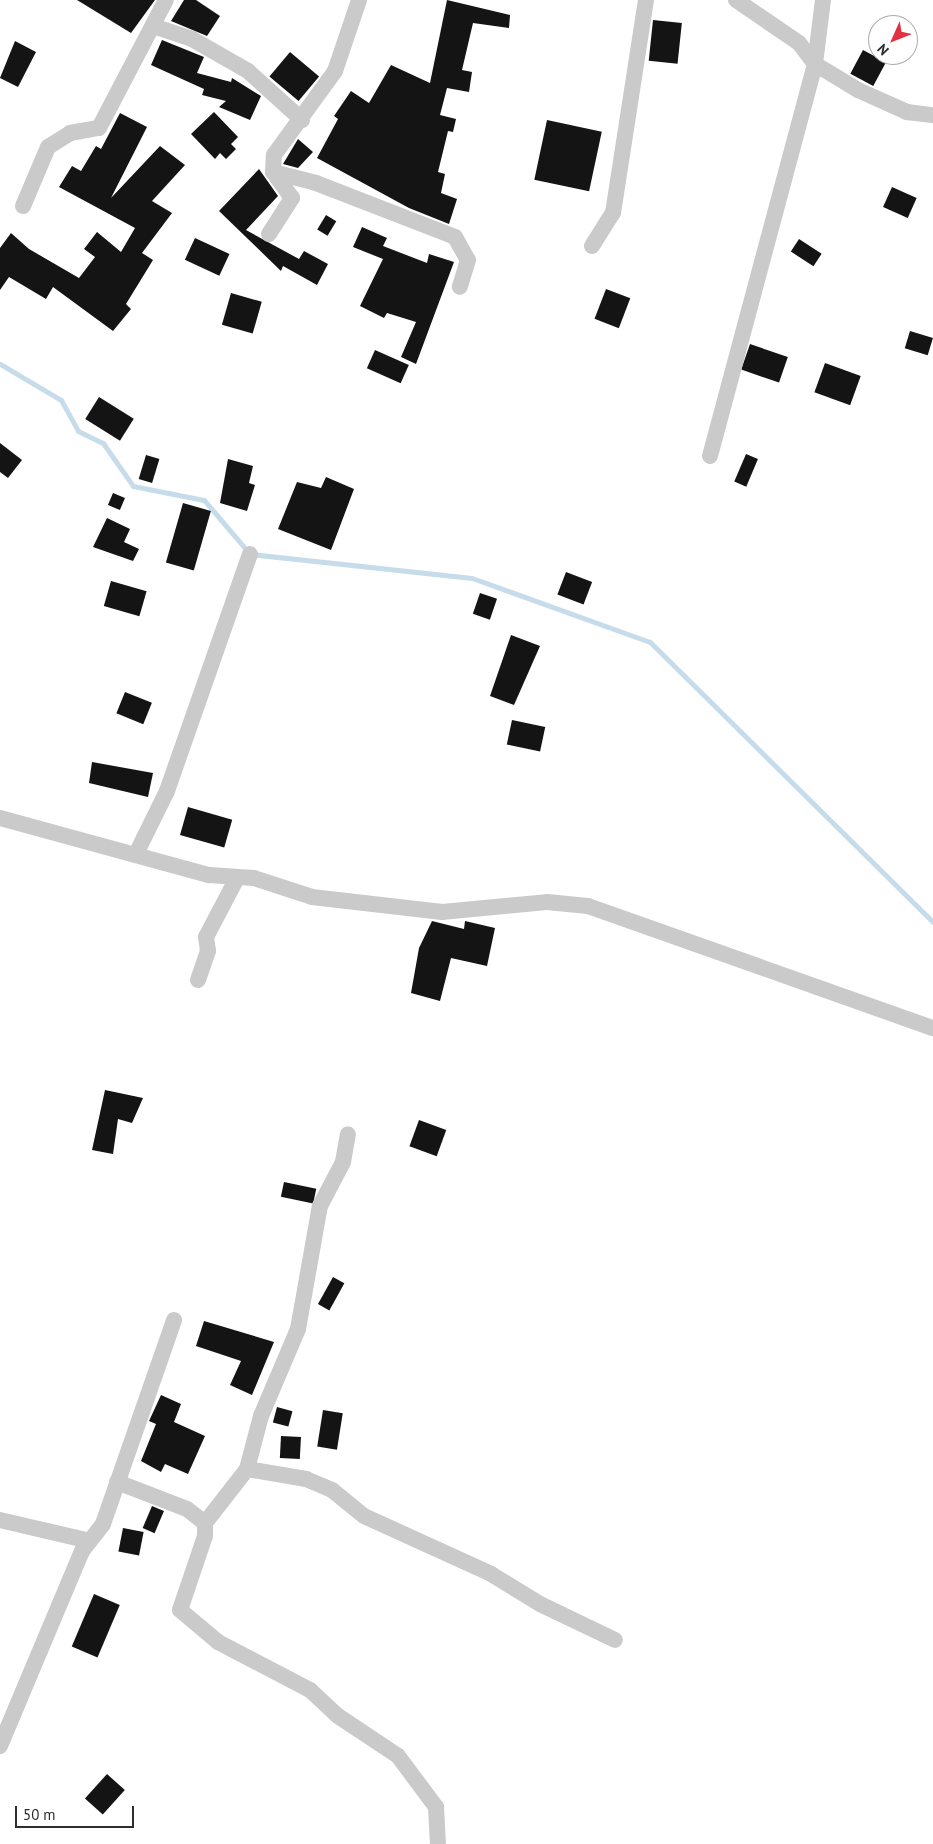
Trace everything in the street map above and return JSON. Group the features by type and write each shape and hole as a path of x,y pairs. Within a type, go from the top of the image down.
{"street":[{"path":"23,206 48,147 70,133 99,128 166,0"},
{"path":"269,234 292,198 273,172 274,155 302,120 335,72 359,0"},
{"path":"592,246 613,213 646,0"},
{"path":"736,0 799,43 815,64 906,112 933,115"},
{"path":"710,456 815,64 823,0"},
{"path":"153,26 192,39 248,71 302,120"},
{"path":"273,172 316,183 455,237 468,260 460,286"},
{"path":"136,854 167,791 250,554"},
{"path":"0,818 209,875 254,878 312,898 442,912 547,902 588,906 933,1028"},
{"path":"198,980 208,951 206,937 237,878"},
{"path":"348,1134 343,1162 320,1206 298,1329 261,1416 247,1469 206,1523 205,1536 180,1610 226,1647 310,1690 338,1716 398,1756 436,1807 438,1844"},
{"path":"0,1746 6,1720 90,1540 103,1524 174,1320"},
{"path":"247,1469 306,1479 332,1490 364,1516 492,1574 540,1604 615,1640"},
{"path":"117,1482 187,1509 206,1523"},
{"path":"0,1520 90,1540"}],"building":[{"path":"77,0 155,0 131,33"},
{"path":"184,0 196,0 220,16 207,36 171,21"},
{"path":"447,0 510,15 509,28 473,23 462,70 472,72 469,92 447,88 440,115 456,119 453,132 448,131 438,172 445,174 441,193 457,199 449,224 409,208 317,158 338,119 334,116 351,91 369,103 391,65 430,83"},
{"path":"653,20 682,23 678,64 649,61"},
{"path":"162,40 204,57 197,73 231,82 232,78 261,96 250,120 219,107 226,101 202,95 204,89 151,65"},
{"path":"15,41 36,52 18,87 0,78"},
{"path":"863,50 868,53 868,65 884,65 873,86 850,74"},
{"path":"290,52 319,76 299,101 269,77"},
{"path":"214,112 238,137 231,144 236,149 226,159 220,153 215,159 191,134"},
{"path":"120,113 147,127 111,198 160,146 185,165 152,201 172,213 142,253 153,260 126,304 131,309 113,331 53,287 46,299 9,277 0,290 0,248 11,233 29,249 79,278 95,257 84,249 97,232 121,252 135,228 59,187 72,166 81,171 96,146 101,149"},
{"path":"547,120 602,132 589,191 534,180"},
{"path":"298,139 313,152 298,168 283,164"},
{"path":"259,169 278,196 246,230 299,259 304,251 328,264 317,285 283,266 281,271 219,211"},
{"path":"892,187 917,198 908,218 883,207"},
{"path":"326,215 336,221 328,236 317,230"},
{"path":"362,227 387,238 383,246 427,263 429,254 454,262 416,364 401,357 416,322 387,313 384,318 360,306 383,259 353,247"},
{"path":"195,238 229,254 219,276 185,260"},
{"path":"799,239 822,254 813,266 791,252"},
{"path":"606,289 630,298 619,328 595,319"},
{"path":"231,293 262,302 253,334 222,325"},
{"path":"910,331 933,338 928,355 905,348"},
{"path":"750,344 788,357 779,383 741,370"},
{"path":"375,350 409,365 401,383 367,368"},
{"path":"825,363 861,376 850,405 814,392"},
{"path":"99,397 134,419 120,441 85,419"},
{"path":"0,443 22,460 8,478 0,472"},
{"path":"746,454 758,459 746,487 734,482"},
{"path":"146,455 159,459 152,483 139,479"},
{"path":"228,459 253,466 249,483 255,485 247,511 220,503"},
{"path":"326,477 354,489 331,550 278,529 297,482 321,488"},
{"path":"113,493 125,498 120,510 108,505"},
{"path":"183,503 211,511 194,571 166,563"},
{"path":"107,518 130,529 124,542 139,549 133,561 93,547"},
{"path":"566,572 592,582 584,604 557,594"},
{"path":"111,581 147,591 139,616 104,606"},
{"path":"480,593 497,599 490,620 473,614"},
{"path":"511,635 540,646 514,705 490,696"},
{"path":"125,692 152,703 143,724 116,713"},
{"path":"512,720 545,727 540,752 507,744"},
{"path":"92,762 153,773 148,797 89,783"},
{"path":"188,807 232,820 224,848 180,835"},
{"path":"432,921 464,929 465,921 495,928 487,966 451,958 440,1001 411,993 419,948"},
{"path":"105,1090 143,1098 132,1123 118,1119 113,1154 92,1150"},
{"path":"419,1120 446,1130 437,1156 409,1146"},
{"path":"284,1182 316,1189 313,1204 281,1197"},
{"path":"333,1277 344,1283 329,1310 318,1304"},
{"path":"204,1321 274,1342 252,1395 230,1385 241,1361 196,1346"},
{"path":"161,1395 181,1404 174,1422 205,1436 188,1474 165,1464 161,1472 141,1461 156,1424 149,1421"},
{"path":"277,1407 292,1411 288,1427 273,1422"},
{"path":"323,1410 343,1413 337,1450 317,1447"},
{"path":"281,1436 301,1437 300,1459 280,1458"},
{"path":"152,1506 164,1511 155,1533 143,1528"},
{"path":"123,1528 144,1532 139,1556 118,1552"},
{"path":"94,1594 120,1605 98,1657 72,1646"},
{"path":"107,1774 125,1790 103,1815 85,1799"}],"waterway":[{"path":"0,364 61,400 78,431 103,443 133,486 204,500 250,554 472,578 650,642 933,922"}]}
